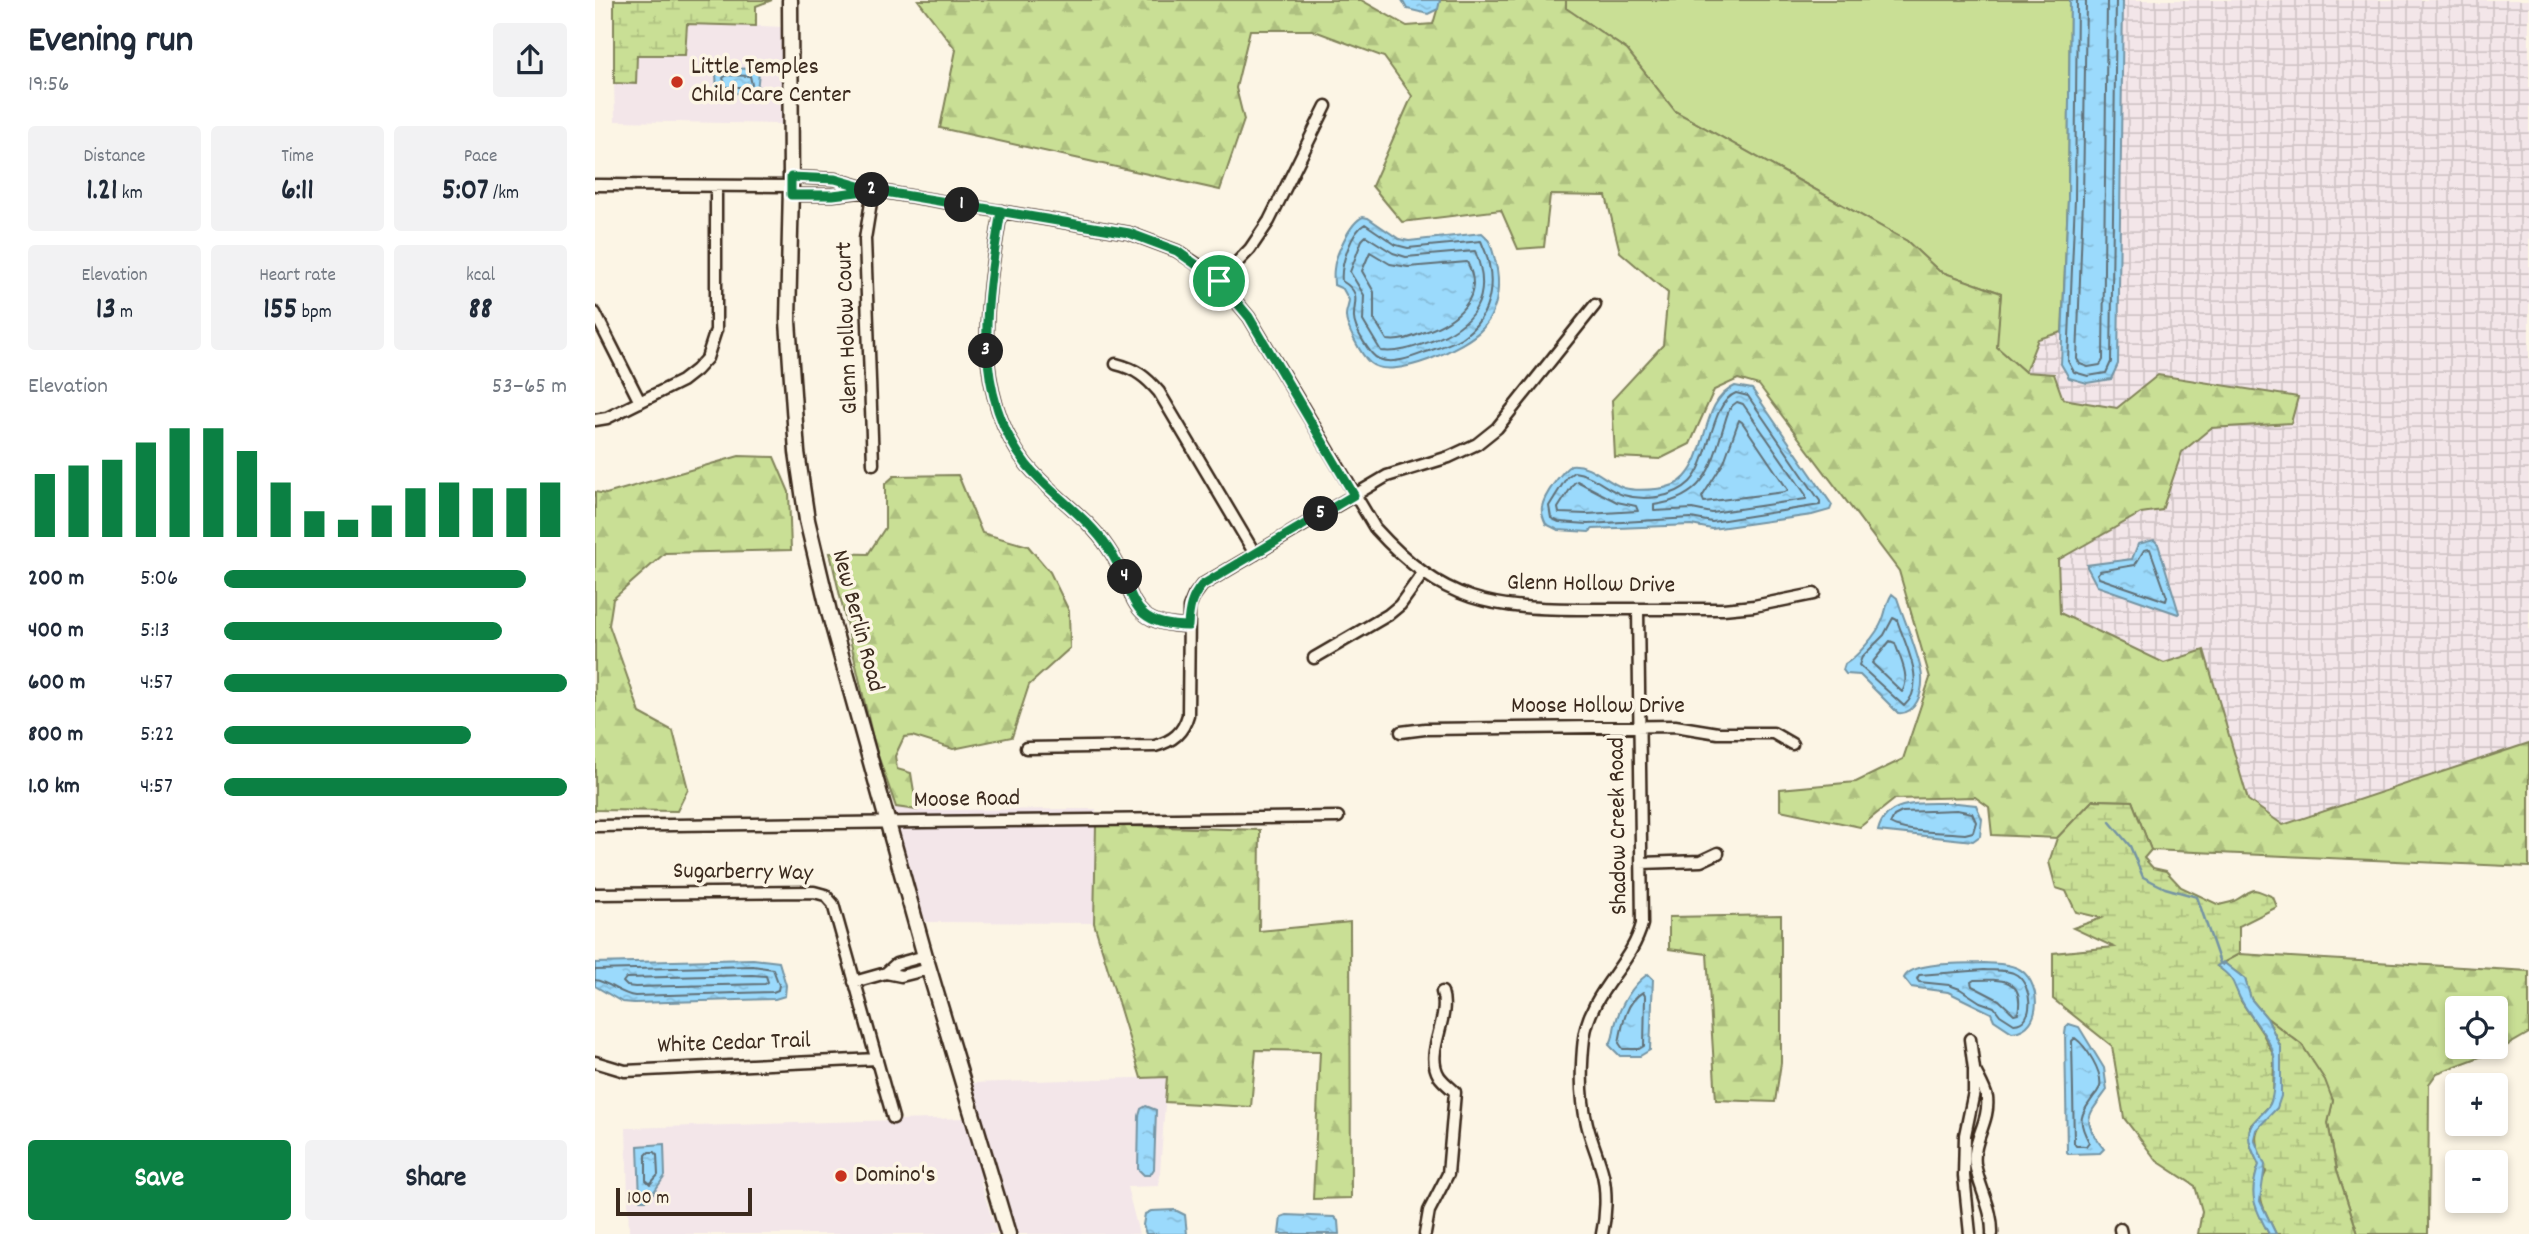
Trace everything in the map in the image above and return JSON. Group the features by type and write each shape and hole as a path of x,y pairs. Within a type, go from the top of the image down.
{"main road":[{"name":"New Berlin Road","path":"790,0 791,186 788,321 797,452 807,520 829,612 927,962 1008,1234"}],"street":[{"path":"1219,281 1249,249 1269,221 1327,106"},
{"name":"Glenn Hollow Drive","path":"791,186 835,179 873,190 1146,237 1177,251 1219,281 1249,317 1375,528 1401,557 1423,573 1476,600 1526,609 1733,608 1814,594"},
{"path":"595,185 791,186"},
{"path":"595,420 607,418 683,380 707,358 716,330 716,186"},
{"name":"Glenn Hollow Drive","path":"791,186 833,195 873,190"},
{"name":"Glenn Hollow Court","path":"873,190 865,239 873,464"},
{"path":"1001,211 987,293 986,317 987,364 999,414 1025,462 1042,482 1095,531 1109,549 1140,611 1151,621 1188,626"},
{"path":"1026,748 1155,746 1178,736 1188,715 1189,608 1193,596 1202,585 1387,476 1449,457 1477,444 1497,428 1595,305"},
{"path":"595,313 640,402"},
{"path":"1117,364 1132,368 1146,377 1159,392 1255,554"},
{"path":"1314,658 1388,615 1400,605 1423,573"},
{"name":"Shadow Creek Road","path":"1602,1234 1605,1219 1604,1177 1583,1106 1584,1035 1603,988 1639,933 1642,915 1638,609"},
{"name":"Moose Hollow Drive","path":"1401,733 1425,729 1675,726 1718,733 1773,733 1792,744"},
{"name":"Moose Road","path":"595,826 1339,817"},
{"path":"1641,863 1701,862 1718,853"},
{"name":"Sugarberry Way","path":"595,894 814,891 825,895 833,904 893,1118"},
{"path":"855,982 886,973 901,976 927,962"},
{"path":"1425,1234 1429,1211 1448,1174 1455,1114 1455,1092 1439,1076 1435,1065 1435,1050 1446,1005 1442,992"},
{"path":"1970,1039 1974,1069 1973,1107 1964,1146 1964,1186 1970,1234"},
{"name":"White Cedar Trail","path":"595,1062 607,1068 625,1071 877,1059"},
{"path":"1974,1069 1987,1099 1975,1163 1991,1217 1992,1234"}],"shaded area":[{"path":"2123,0 2529,0 2529,743 2283,825 2248,800 2204,650 2164,663 2060,613 2058,560 2141,513 2162,509 2182,452 2211,427 2291,423 2158,375 2117,408 2062,399 2025,372 2038,338 2062,332 2061,364 2118,364"},
{"path":"687,23 783,27 782,124 615,121 614,83 636,84 637,55"},
{"path":"896,807 917,810 1096,809 1094,923 924,922 892,812"},
{"path":"1167,1077 1159,1186 1127,1187 1139,1234 1016,1234 970,1083"},
{"path":"965,1118 980,1164 981,1184 997,1234 629,1234 626,1128"}],"green space":[{"path":"614,0 772,0 756,6 756,26 687,24 685,55 637,55 636,84 614,83"},
{"path":"918,0 1361,0 1407,26 1433,24 1440,0 1566,0 1566,8 1627,50 1675,111 1907,241 1939,271 2001,293 1997,347 2025,372 2054,374 2063,399 2117,408 2158,375 2298,397 2291,423 2211,428 2182,452 2162,510 2141,513 2058,560 2060,613 2164,663 2204,650 2248,800 2283,825 2529,743 2529,867 2151,850 2132,801 2093,800 2057,838 1992,835 1989,807 1975,797 1895,799 1860,827 1780,810 1780,789 1856,782 1903,759 1930,678 1899,571 1759,385 1738,379 1714,390 1690,444 1660,459 1615,457 1612,400 1663,345 1668,293 1620,252 1606,196 1550,195 1544,247 1518,249 1501,210 1402,222 1372,186 1412,96 1384,57 1312,30 1250,30 1236,88 1244,120 1220,190 940,128 956,50"},
{"path":"1566,0 2070,0 2068,199 2062,332 2038,339 2025,372 1996,347 2001,293 1939,271 1907,241 1675,111 1627,50 1565,8"},
{"path":"739,456 774,457 789,492 791,550 665,553 613,599 609,625 640,713 673,731 688,789 677,811 595,810 595,492 606,494"},
{"path":"958,475 982,533 1028,546 1050,572 1069,611 1070,648 1029,685 1012,737 953,749 912,736 904,737 895,756 897,769 911,773 917,810 896,807 875,747 830,553 868,554 885,528 885,484 894,476"},
{"path":"2093,800 2132,801 2151,850 2144,858 2153,868 2166,871 2181,887 2219,905 2234,901 2253,890 2273,897 2277,907 2239,926 2239,954 2217,966 2232,977 2241,1001 2274,1056 2273,1097 2269,1106 2250,1126 2250,1145 2259,1165 2254,1184 2255,1201 2269,1234 2198,1234 2202,1211 2195,1186 2157,1161 2124,1118 2112,1046 2053,999 2053,953 2114,947 2073,928 2102,918 2076,912 2066,891 2056,888 2049,862 2057,838"},
{"path":"1096,825 1260,830 1259,931 1350,922 1351,1198 1313,1199 1320,1051 1256,1050 1251,1107 1165,1102 1167,1077 1141,1078 1094,923"},
{"path":"1781,915 1781,1063 1775,1102 1716,1100 1707,954 1669,949 1669,917"},
{"path":"2239,954 2529,971 2529,1033 2508,1045 2508,996 2445,996 2445,1059 2474,1059 2437,1073 2429,1084 2428,1234 2358,1234 2337,1170 2328,1123 2333,1100 2302,1045 2267,1018 2251,999 2245,979 2223,962"},
{"path":"2267,1018 2302,1045 2325,1080 2333,1101 2328,1123 2337,1170 2358,1234 2276,1234 2262,1204 2262,1181 2266,1172 2256,1137 2261,1123 2277,1108 2281,1048"}],"water":[{"path":"1402,0 1440,0 1438,9 1428,14 1407,9"},
{"path":"2070,0 2123,0 2118,364 2111,379 2087,383 2069,378 2061,364 2068,199"},
{"path":"720,68 756,69 759,72 757,91 750,94 717,92 716,73"},
{"path":"1363,217 1399,239 1409,241 1482,233 1485,235 1494,256 1498,284 1493,312 1483,328 1462,344 1429,360 1395,368 1381,368 1370,363 1359,348 1346,320 1349,300 1343,289 1334,285 1335,263 1340,248 1353,225"},
{"path":"1735,386 1752,389 1832,505 1830,510 1712,529 1691,525 1593,529 1589,532 1558,530 1546,524 1542,511 1543,502 1553,484 1571,465 1585,467 1628,489 1660,489 1679,482 1693,466 1716,403 1724,393"},
{"path":"2154,540 2158,544 2178,614 2097,586 2087,567 2132,559 2138,544"},
{"path":"1892,594 1897,598 1922,677 1917,701 1904,713 1898,713 1860,675 1846,674 1843,670 1845,664 1876,632"},
{"path":"1922,803 1976,805 1982,819 1980,836 1973,841 1878,831 1890,812 1899,807"},
{"path":"753,959 779,962 786,985 785,996 775,999 634,1003 622,1002 595,986 595,963"},
{"path":"2223,962 2245,979 2251,999 2267,1018 2281,1048 2281,1096 2277,1108 2256,1130 2254,1139 2265,1165 2260,1201 2276,1234 2269,1234 2254,1201 2254,1185 2259,1165 2249,1138 2251,1125 2270,1104 2274,1056 2232,980 2217,966"},
{"path":"1984,963 2013,966 2031,982 2036,1003 2030,1023 2023,1029 2012,1032 1994,1020 1991,1013 1948,992 1911,987 1904,978 1917,969 1928,966"},
{"path":"1648,974 1653,979 1650,1050 1640,1056 1620,1056 1609,1045 1617,1018 1632,990"},
{"path":"2069,1024 2079,1027 2104,1068 2107,1090 2089,1119 2092,1131 2104,1149 2100,1153 2067,1152 2065,1034"},
{"path":"1146,1106 1156,1110 1154,1169 1150,1175 1144,1175 1138,1169 1139,1116 1141,1109"},
{"path":"664,1144 665,1176 648,1200 640,1200 638,1146"},
{"path":"1175,1210 1185,1215 1187,1234 1146,1234 1143,1225 1145,1214 1151,1211"},
{"path":"1281,1217 1334,1217 1338,1221 1339,1234 1279,1234"}],"waterway":[{"path":"2110,822 2130,846 2143,877 2165,888 2197,897 2223,965"}],"place":[{"name":"Little Temples Child Care Center","path":"677,82"},
{"name":"Domino's","path":"841,1176"}],"route":[{"path":"1219,281 1177,251 1146,237 1129,233 1001,211 873,190 833,195 791,195 791,177 835,179 873,190 937,201 1001,211 987,293 986,317 987,364 999,414 1025,462 1042,482 1095,531 1109,549 1140,611 1151,621 1165,625 1188,626 1193,596 1202,585 1354,495 1249,317 1219,281"}]}
